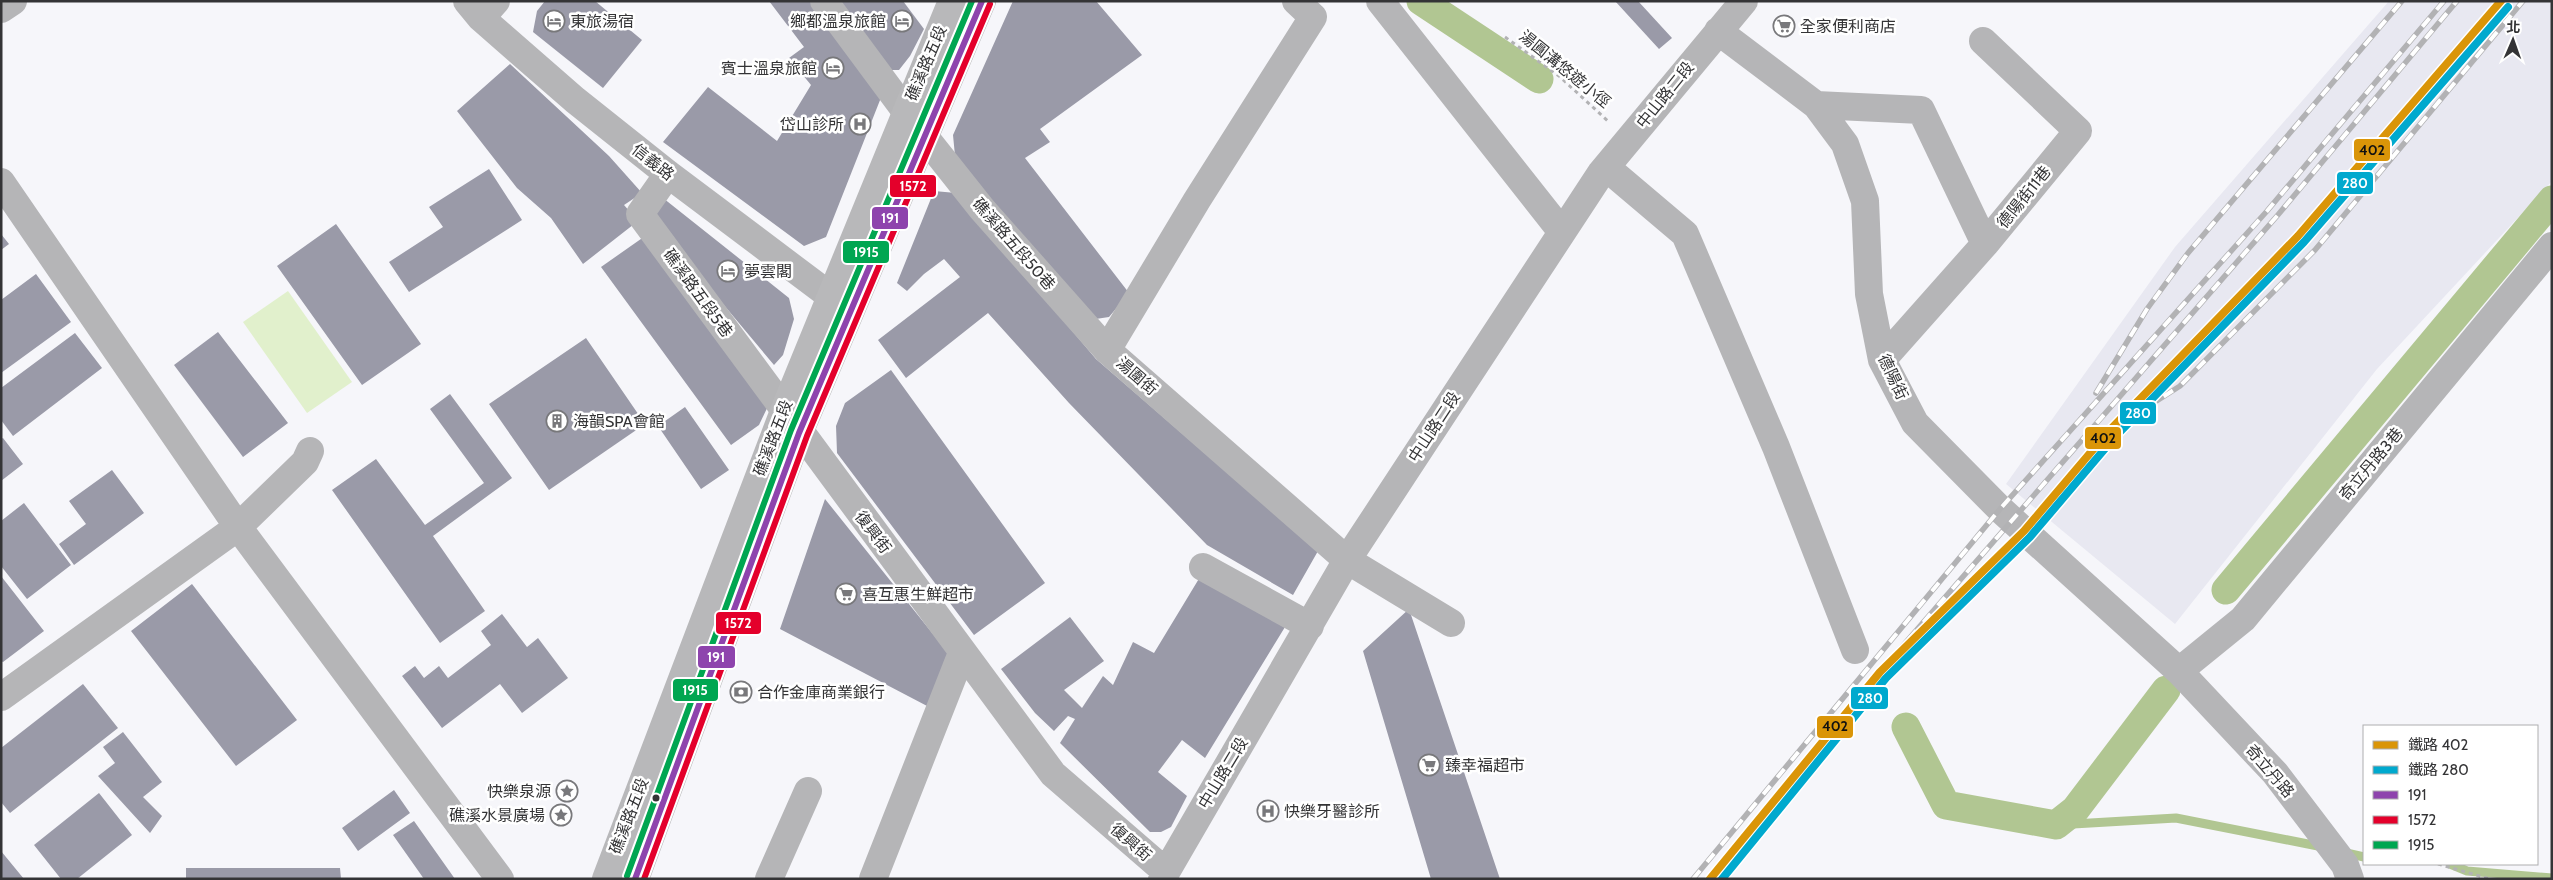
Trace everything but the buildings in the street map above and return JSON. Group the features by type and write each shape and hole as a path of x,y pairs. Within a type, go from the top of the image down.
{"main road":[{"name":"礁溪路五段","path":"635,879 799,433 840,303 906,111 952,1"},
{"name":"礁溪路五段","path":"606,879 784,411 924,136 982,1"}],"street":[{"path":"1,8 13,1"},
{"name":"礁溪路五段50巷","path":"824,1 924,136 982,208 1107,350"},
{"path":"1380,1 1562,232"},
{"name":"中山路二段","path":"1164,875 1347,560 1601,173 1628,143 1718,30 1744,1"},
{"name":"信義路","path":"481,7 575,100 668,174 840,303"},
{"name":"湯圍街","path":"1304,9 1197,200 1107,350 1347,560 1451,623"},
{"name":"德陽街","path":"1718,30 1816,105 1845,144 1865,201 1869,294 1882,360 1915,423 2000,508 2179,671"},
{"name":"德陽街11巷","path":"1882,360 1985,244 2078,131 1983,41"},
{"path":"1816,105 1921,110 1985,244"},
{"path":"1607,168 1685,234 1776,447 1854,650"},
{"name":"礁溪路五段5巷","path":"668,174 640,214 784,411"},
{"path":"1,182 238,527 500,879"},
{"name":"奇立丹路3巷","path":"2179,671 2243,619 2552,246"},
{"name":"復興街","path":"784,411 1053,774 1164,875"},
{"path":"1,697 238,527 305,462 310,451"},
{"path":"1203,567 1310,626"},
{"path":"873,879 962,653"},
{"name":"奇立丹路","path":"2179,671 2275,773 2346,865 2350,879"},
{"path":"769,879 808,791"}],"path":[{"name":"湯圓溝悠遊小徑","path":"1505,37 1560,76 1607,119 1628,143"},
{"path":"2441,865 2490,879"}],"shaded area":[{"path":"2389,1 2552,1 2552,181 2377,369 2175,624 2006,484 2175,247"}],"green space":[{"path":"288,291 352,382 307,413 243,322"}],"waterway":[{"path":"1421,1 1539,79"},
{"path":"2226,590 2552,200"},
{"path":"1906,727 1946,805 2056,825 2075,810 2166,690"},
{"path":"2056,825 2176,818 2323,847"},
{"path":"2342,852 2363,857"},
{"path":"2452,865 2467,871 2552,878"}],"railway":[{"path":"2096,393 2147,309 2188,253 2402,1"},
{"path":"1693,879 2000,509 2267,211 2444,1"},
{"path":"1880,672 2277,216 2457,1"},
{"path":"2108,432 2180,386 2315,250 2523,1"}],"rail line":[{"name":"402","path":"1710,879 1880,672 2024,531 2108,432 2298,236 2501,1"},
{"name":"280","path":"1722,879 1886,678 2030,537 2114,438 2304,242 2508,7"}],"transit line":[{"name":"1915","path":"627,876 791,430 972,1"},
{"name":"191","path":"635,879 799,433 982,1"},
{"name":"1572","path":"644,879 807,436 990,4"}],"place":[{"name":"東旅湯宿","path":"554,21"},
{"name":"鄉都溫泉旅館","path":"902,21"},
{"name":"全家便利商店","path":"1784,26"},
{"name":"賓士溫泉旅館","path":"833,68"},
{"name":"岱山診所","path":"860,124"},
{"name":"夢雲閣","path":"728,271"},
{"name":"海韻SPA會館","path":"557,421"},
{"name":"喜互惠生鮮超市","path":"846,594"},
{"name":"合作金庫商業銀行","path":"741,692"},
{"name":"臻幸福超市","path":"1429,765"},
{"name":"快樂泉源","path":"567,791"},
{"name":"快樂牙醫診所","path":"1268,811"},
{"name":"礁溪水景廣場","path":"561,815"}]}
